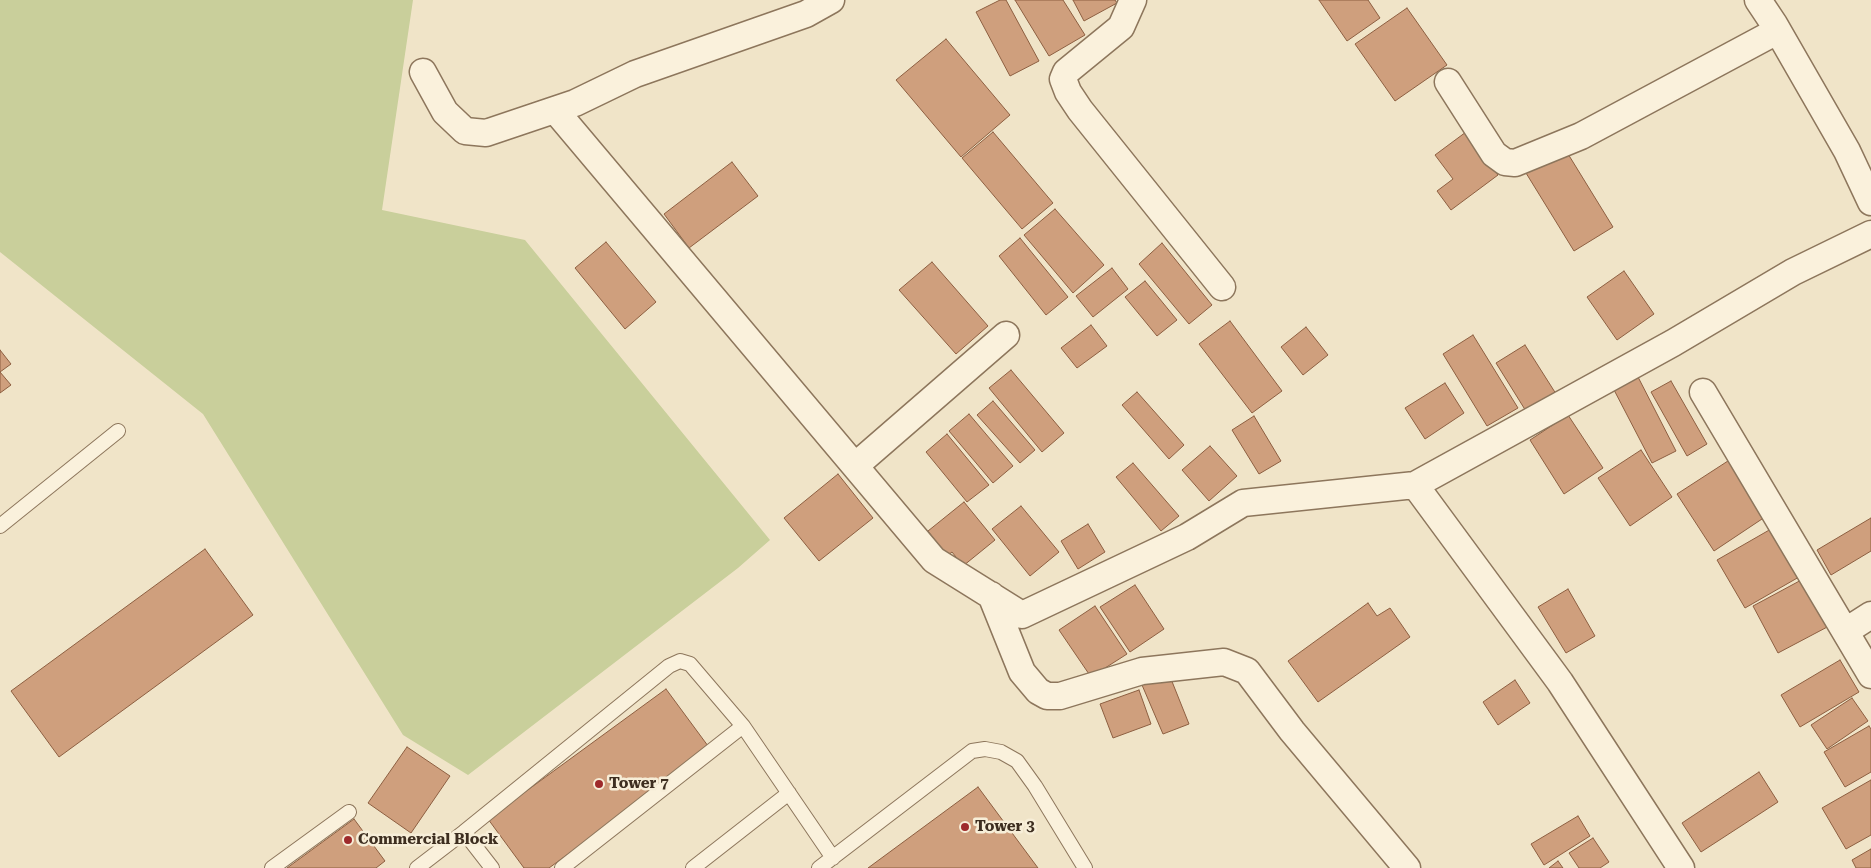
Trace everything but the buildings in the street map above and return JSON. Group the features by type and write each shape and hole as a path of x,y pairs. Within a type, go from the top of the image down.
{"street":[{"path":"423,72 445,112 465,131 486,134 575,103 635,74 806,14 831,0"},
{"path":"1133,0 1121,27 1066,72 1063,79 1068,92 1080,110 1222,287"},
{"path":"1758,0 1847,151 1871,202"},
{"path":"1448,82 1494,154 1505,162 1516,163 1581,136 1777,31"},
{"path":"555,110 934,560 1022,615 1186,537 1243,503 1415,485 1673,343 1792,272 1871,234"},
{"path":"855,466 1006,335"},
{"path":"1703,392 1871,675"},
{"path":"1415,485 1560,682 1681,868"},
{"path":"991,595 1022,672 1038,691 1047,696 1060,696 1142,671 1224,662 1247,671 1292,731 1407,868"},
{"path":"1846,631 1871,615"}],"lane":[{"path":"0,526 118,431"},
{"path":"417,868 670,666 680,662 690,664 743,726 833,858"},
{"path":"562,868 743,726"},
{"path":"820,868 972,751 985,749 1001,752 1017,761 1035,786 1085,868"},
{"path":"693,868 789,793"},
{"path":"272,868 349,812"},
{"path":"464,832 492,868"}],"green space":[{"path":"0,0 413,0 382,210 525,240 770,540 738,568 468,775 403,735 203,414 0,252"}],"place":[{"name":"Tower 7","path":"599,784"},
{"name":"Tower 3","path":"965,827"},
{"name":"Commercial Block","path":"348,840"}]}
